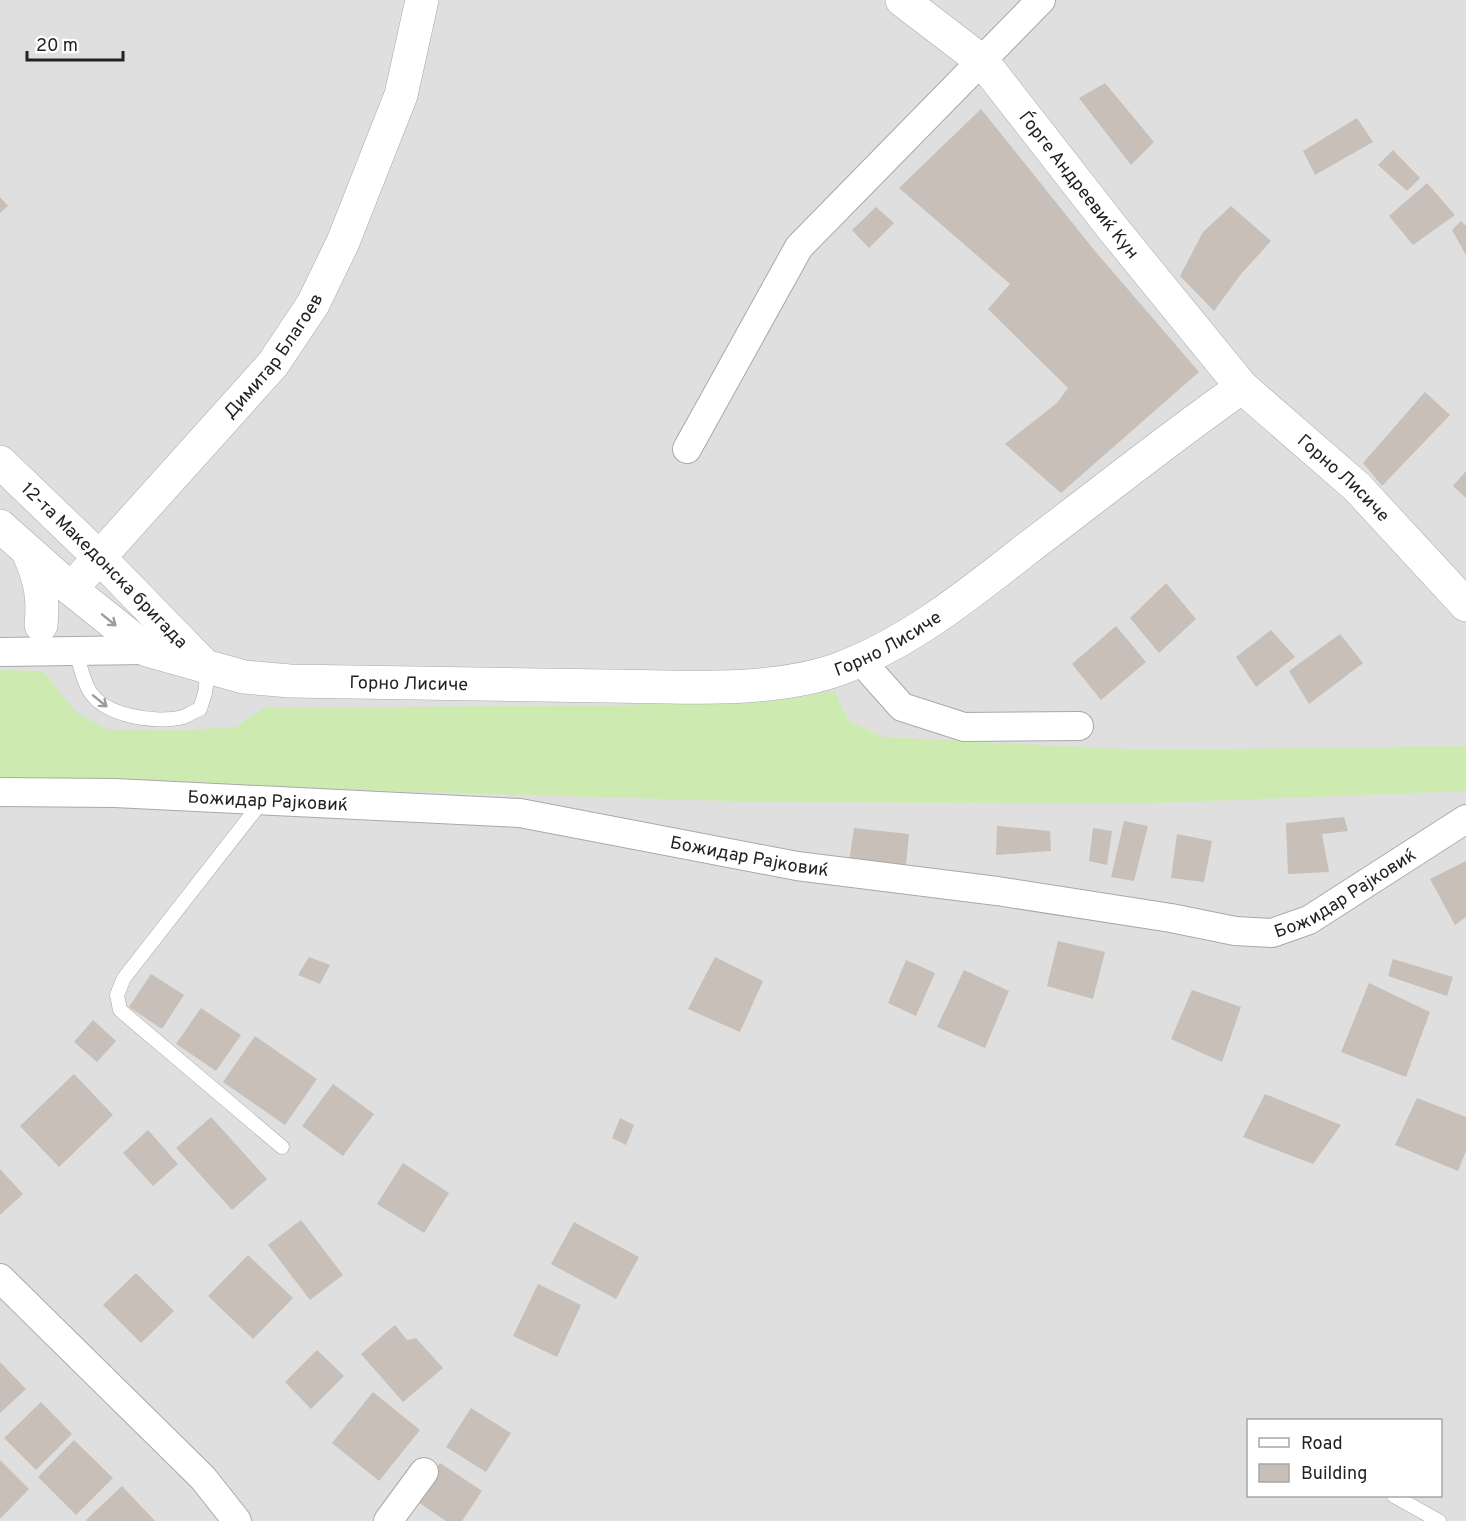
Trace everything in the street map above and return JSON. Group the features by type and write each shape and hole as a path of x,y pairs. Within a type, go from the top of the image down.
{"street":[{"name":"Димитар Благоев","path":"10,651 41,625 99,557 191,458 273,364 313,304 351,223 401,95 422,0"},
{"name":"Ѓорге Андреевиќ Кун","path":"902,0 982,62 1114,230 1242,387"},
{"path":"687,449 799,247 1041,0"},
{"name":"Горно Лисиче","path":"147,650 244,676 290,681 688,687 776,683 837,670 891,645 960,601 1181,430 1242,387 1357,487 1466,605"},
{"name":"12-та Македонска бригада","path":"0,462 99,557 208,668"},
{"name":"12-та Македонска бригада","path":"0,526 28,553 147,650"},
{"path":"28,553 41,586 44,602 41,625"},
{"path":"10,651 147,650"},
{"path":"860,660 902,707 964,727 1079,726"},
{"name":"Божидар Рајковиќ","path":"0,792 116,793 520,813 797,866 1008,893 1171,918 1235,931 1272,933 1309,920 1466,819"},
{"path":"0,1278 203,1478 237,1521"},
{"path":"387,1521 424,1472"}],"lane":[{"path":"75,650 89,691 101,704 127,716 154,719 182,717 200,709 205,693 208,668"},
{"path":"263,800 124,978 117,995 120,1010 282,1147"},
{"path":"1396,1497 1439,1521"}],"shaded area":[{"path":"0,0 1466,0 1466,1521 0,1521"}],"green space":[{"path":"0,670 43,671 77,713 107,729 186,730 235,727 264,708 622,705 785,700 835,691 848,720 883,737 1143,750 1466,746 1466,791 1132,804 768,802 0,780"}],"building":[{"path":"1105,83 1154,142 1131,165 1079,98"},
{"path":"981,109 1095,251 1199,372 1061,493 1005,444 1057,403 1068,388 988,309 1010,284 899,188"},
{"path":"1357,118 1373,142 1315,175 1303,151"},
{"path":"1393,150 1420,178 1407,191 1378,165"},
{"path":"1427,183 1455,215 1413,245 1389,216"},
{"path":"0,197 8,206 0,213"},
{"path":"1231,206 1271,241 1241,274 1214,311 1180,276 1203,232"},
{"path":"876,207 894,223 869,248 852,230"},
{"path":"1461,221 1466,226 1466,255 1452,230"},
{"path":"1425,392 1450,415 1382,486 1363,463"},
{"path":"1466,471 1466,498 1453,486"},
{"path":"1166,583 1196,619 1159,653 1130,618"},
{"path":"1116,626 1146,662 1101,700 1072,664"},
{"path":"1271,630 1295,657 1256,687 1236,657"},
{"path":"1340,634 1363,663 1309,704 1289,671"},
{"path":"1344,817 1348,831 1322,834 1329,872 1288,874 1286,823"},
{"path":"1124,821 1148,826 1134,881 1111,877"},
{"path":"997,826 1050,831 1051,851 996,855"},
{"path":"854,828 909,834 905,875 848,868"},
{"path":"1093,828 1112,831 1107,865 1089,861"},
{"path":"1177,834 1212,841 1204,882 1171,878"},
{"path":"1466,861 1466,917 1455,925 1430,879"},
{"path":"1058,941 1105,952 1093,999 1047,986"},
{"path":"309,957 330,965 320,984 298,975"},
{"path":"715,957 763,981 740,1032 688,1009"},
{"path":"1393,959 1453,977 1447,996 1388,976"},
{"path":"906,960 935,973 916,1016 888,1003"},
{"path":"964,970 1009,991 985,1048 937,1027"},
{"path":"151,974 184,995 162,1029 129,1007"},
{"path":"1369,983 1430,1012 1406,1077 1341,1052"},
{"path":"1192,990 1241,1007 1222,1062 1171,1039"},
{"path":"201,1008 241,1035 216,1071 176,1044"},
{"path":"93,1020 116,1041 97,1062 74,1042"},
{"path":"255,1036 317,1079 285,1125 223,1082"},
{"path":"74,1074 113,1115 59,1167 20,1126"},
{"path":"333,1084 374,1114 343,1156 302,1126"},
{"path":"1265,1094 1341,1125 1313,1164 1243,1137"},
{"path":"1417,1098 1466,1117 1466,1151 1458,1171 1395,1145"},
{"path":"211,1117 267,1179 232,1210 176,1148"},
{"path":"620,1118 634,1125 626,1145 612,1138"},
{"path":"148,1130 178,1164 153,1186 123,1153"},
{"path":"403,1163 449,1193 424,1233 377,1204"},
{"path":"0,1169 23,1194 0,1215"},
{"path":"301,1220 343,1275 310,1300 268,1245"},
{"path":"574,1222 639,1257 616,1299 551,1264"},
{"path":"248,1255 293,1298 253,1339 208,1296"},
{"path":"136,1273 174,1311 141,1343 103,1305"},
{"path":"538,1284 581,1305 557,1357 513,1336"},
{"path":"395,1325 407,1340 416,1338 443,1368 403,1402 361,1354"},
{"path":"317,1350 344,1376 311,1409 285,1382"},
{"path":"0,1362 26,1389 0,1413"},
{"path":"373,1392 420,1430 379,1481 332,1443"},
{"path":"41,1402 72,1434 36,1470 4,1438"},
{"path":"471,1408 511,1433 486,1472 446,1447"},
{"path":"74,1440 113,1478 76,1515 38,1477"},
{"path":"0,1460 29,1489 0,1519"},
{"path":"440,1463 482,1491 462,1521 446,1521 415,1500"},
{"path":"122,1486 155,1521 86,1520"}]}
